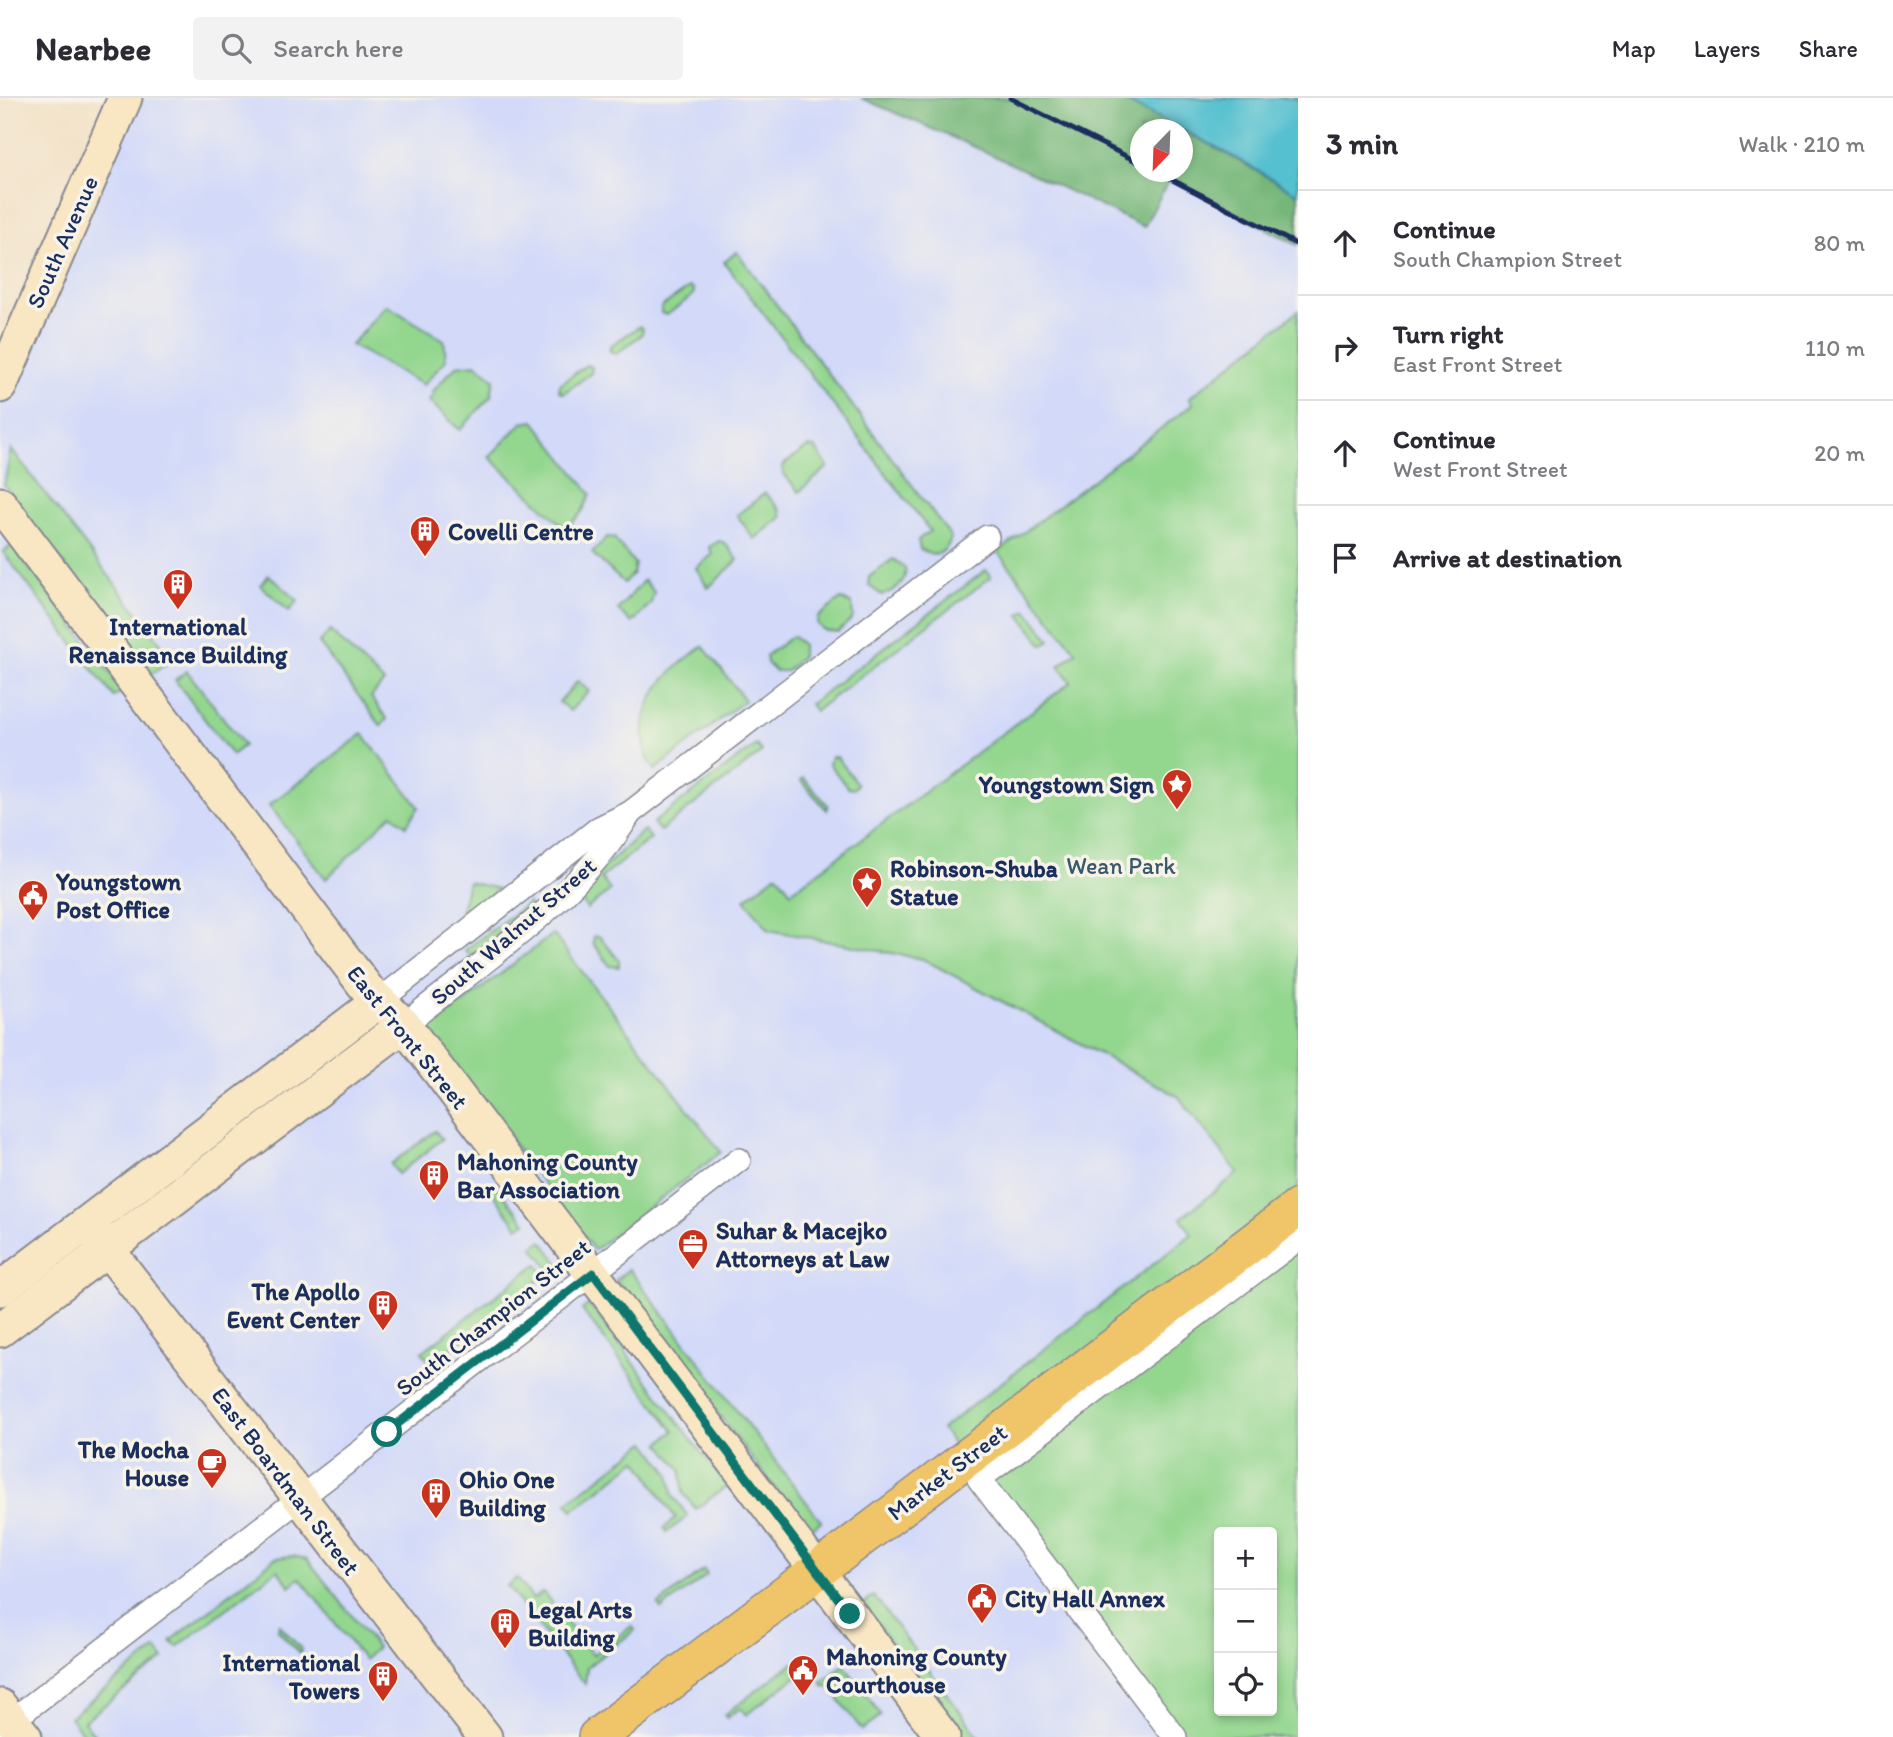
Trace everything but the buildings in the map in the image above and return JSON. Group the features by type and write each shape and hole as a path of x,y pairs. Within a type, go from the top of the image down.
{"main road":[{"name":"Market Street","path":"597,1737 1298,1208"}],"street":[{"name":"South Avenue","path":"0,386 125,98"},
{"name":"East Front Street","path":"0,504 379,1000 404,1025 943,1737"},
{"name":"South Walnut Street","path":"0,1330 97,1236 265,1087 589,836 630,813 987,537"},
{"name":"South Walnut Street","path":"0,1289 97,1236 285,1115 404,1025 549,906 611,844 630,813"},
{"path":"265,1087 285,1115"},
{"name":"South Champion Street","path":"6,1717 300,1498 739,1160"},
{"name":"East Boardman Street","path":"97,1236 485,1737"},
{"path":"1175,1737 979,1479 1298,1239"}],"shaded area":[{"path":"125,98 1010,98 1130,166 1130,182 1176,182 1298,245 1298,311 1189,398 1193,404 999,552 1088,668 791,892 769,930 923,959 1178,1096 1239,1173 1181,1218 1193,1233 942,1429 1175,1737 0,1737 0,386"}],"green space":[{"path":"861,98 1119,98 1161,119 1130,119 1130,182 1168,182 1144,227 986,152"},
{"path":"1193,136 1298,194 1298,245 1178,182 1193,182"},
{"path":"737,252 951,537 943,551 930,554 920,549 918,540 930,531 724,262"},
{"path":"690,287 694,290 693,295 667,315 661,313 661,307"},
{"path":"386,305 444,340 446,360 423,385 351,345"},
{"name":"Wean Park","path":"1298,311 1298,1737 1175,1737 942,1429 1192,1234 1181,1218 1238,1173 1178,1096 923,959 769,930 745,899 777,874 791,892 1071,682 1059,666 1076,652 998,552 1193,404 1189,398"},
{"path":"640,326 643,330 641,335 616,354 610,351 610,346"},
{"path":"476,364 494,379 491,396 460,430 429,401 434,395 432,392 456,366"},
{"path":"586,365 592,367 591,373 564,393 559,391 560,384"},
{"path":"534,421 591,494 582,512 566,529 489,457 522,423"},
{"path":"808,447 815,448 828,467 799,492 783,473 782,466"},
{"path":"11,449 173,659 149,676 4,485"},
{"path":"765,493 780,510 782,517 754,539 737,515"},
{"path":"607,537 614,538 635,564 633,573 624,583 592,553"},
{"path":"719,541 725,543 738,560 708,588 696,568 713,554 709,547"},
{"path":"12,545 123,690 114,697 3,552"},
{"path":"893,559 905,568 904,578 895,589 882,595 869,586 869,577"},
{"path":"986,570 991,577 815,711 810,704"},
{"path":"269,575 298,601 289,611 260,585"},
{"path":"644,580 654,592 651,603 632,623 618,610"},
{"path":"841,599 852,604 853,618 838,632 825,631 817,624 818,617"},
{"path":"1027,610 1050,640 1043,645 1020,615"},
{"path":"330,631 384,682 371,697 387,719 381,726 319,643"},
{"path":"792,636 802,644 802,656 787,671 775,671 767,663 766,656"},
{"path":"703,646 745,700 655,770 648,759 644,743 647,709 660,685 680,664"},
{"path":"187,671 244,745 232,755 175,680"},
{"path":"578,681 589,691 570,711 559,702"},
{"path":"363,734 419,807 406,826 392,814 326,879 269,805"},
{"path":"756,745 762,752 660,831 653,823"},
{"path":"831,757 837,757 857,784 854,789 848,788 829,764"},
{"path":"803,778 828,805 827,810 801,781"},
{"path":"644,830 651,838 601,878 610,890 587,909 580,898 587,883"},
{"path":"468,882 499,889 459,919"},
{"path":"528,903 532,909 470,956 465,950"},
{"path":"553,934 721,1152 594,1250 424,1026 435,1014 440,1020"},
{"path":"594,936 600,937 619,960 619,967 610,966 593,943"},
{"path":"435,1131 442,1139 398,1174 391,1164"},
{"path":"493,1183 526,1222 518,1227 488,1187"},
{"path":"542,1241 565,1272 557,1278 533,1247"},
{"path":"537,1264 546,1275 432,1364 422,1352"},
{"path":"629,1269 821,1521 808,1532 616,1280"},
{"path":"589,1304 727,1486 696,1509 683,1493 681,1470 660,1443 674,1431 582,1310"},
{"path":"646,1442 669,1473 673,1496 688,1516 667,1532 664,1528 676,1518 637,1460 573,1510 567,1503"},
{"path":"292,1556 307,1559 377,1648 364,1660 300,1578 290,1586 277,1570 177,1647 171,1641 275,1558"},
{"path":"704,1570 707,1575 661,1609 658,1605"},
{"path":"517,1578 533,1599 543,1592 593,1655 632,1626 635,1630 587,1667 585,1684 507,1586"},
{"path":"874,1596 979,1737 963,1737 863,1605"},
{"path":"279,1624 301,1649 300,1654 278,1630"},
{"path":"156,1649 164,1659 84,1721 96,1737 86,1737 70,1717"},
{"path":"793,1663 801,1673 746,1715 740,1708 727,1718 724,1715"},
{"path":"844,1665 881,1715 862,1730 828,1685 825,1687 822,1682"}],"water":[{"path":"1119,98 1298,98 1298,194 1193,135 1193,119 1161,119"}],"railway":[{"path":"1010,98 1130,158"},
{"path":"1176,182 1298,245"}],"place":[{"name":"Covelli Centre","path":"425,558"},
{"name":"International Renaissance Building","path":"178,611"},
{"name":"Youngstown Sign","path":"1177,811"},
{"name":"Robinson-Shuba Statue","path":"867,909"},
{"name":"Youngstown Post Office","path":"33,922"},
{"name":"Mahoning County Bar Association","path":"434,1202"},
{"name":"Suhar & Macejko Attorneys at Law","path":"693,1271"},
{"name":"The Apollo Event Center","path":"383,1332"},
{"name":"The Mocha House","path":"212,1490"},
{"name":"Ohio One Building","path":"436,1520"},
{"name":"City Hall Annex","path":"982,1625"},
{"name":"Legal Arts Building","path":"505,1650"},
{"name":"Mahoning County Courthouse","path":"803,1697"},
{"name":"International Towers","path":"383,1703"}],"route":[{"path":"387,1432 593,1273 850,1614"}]}
